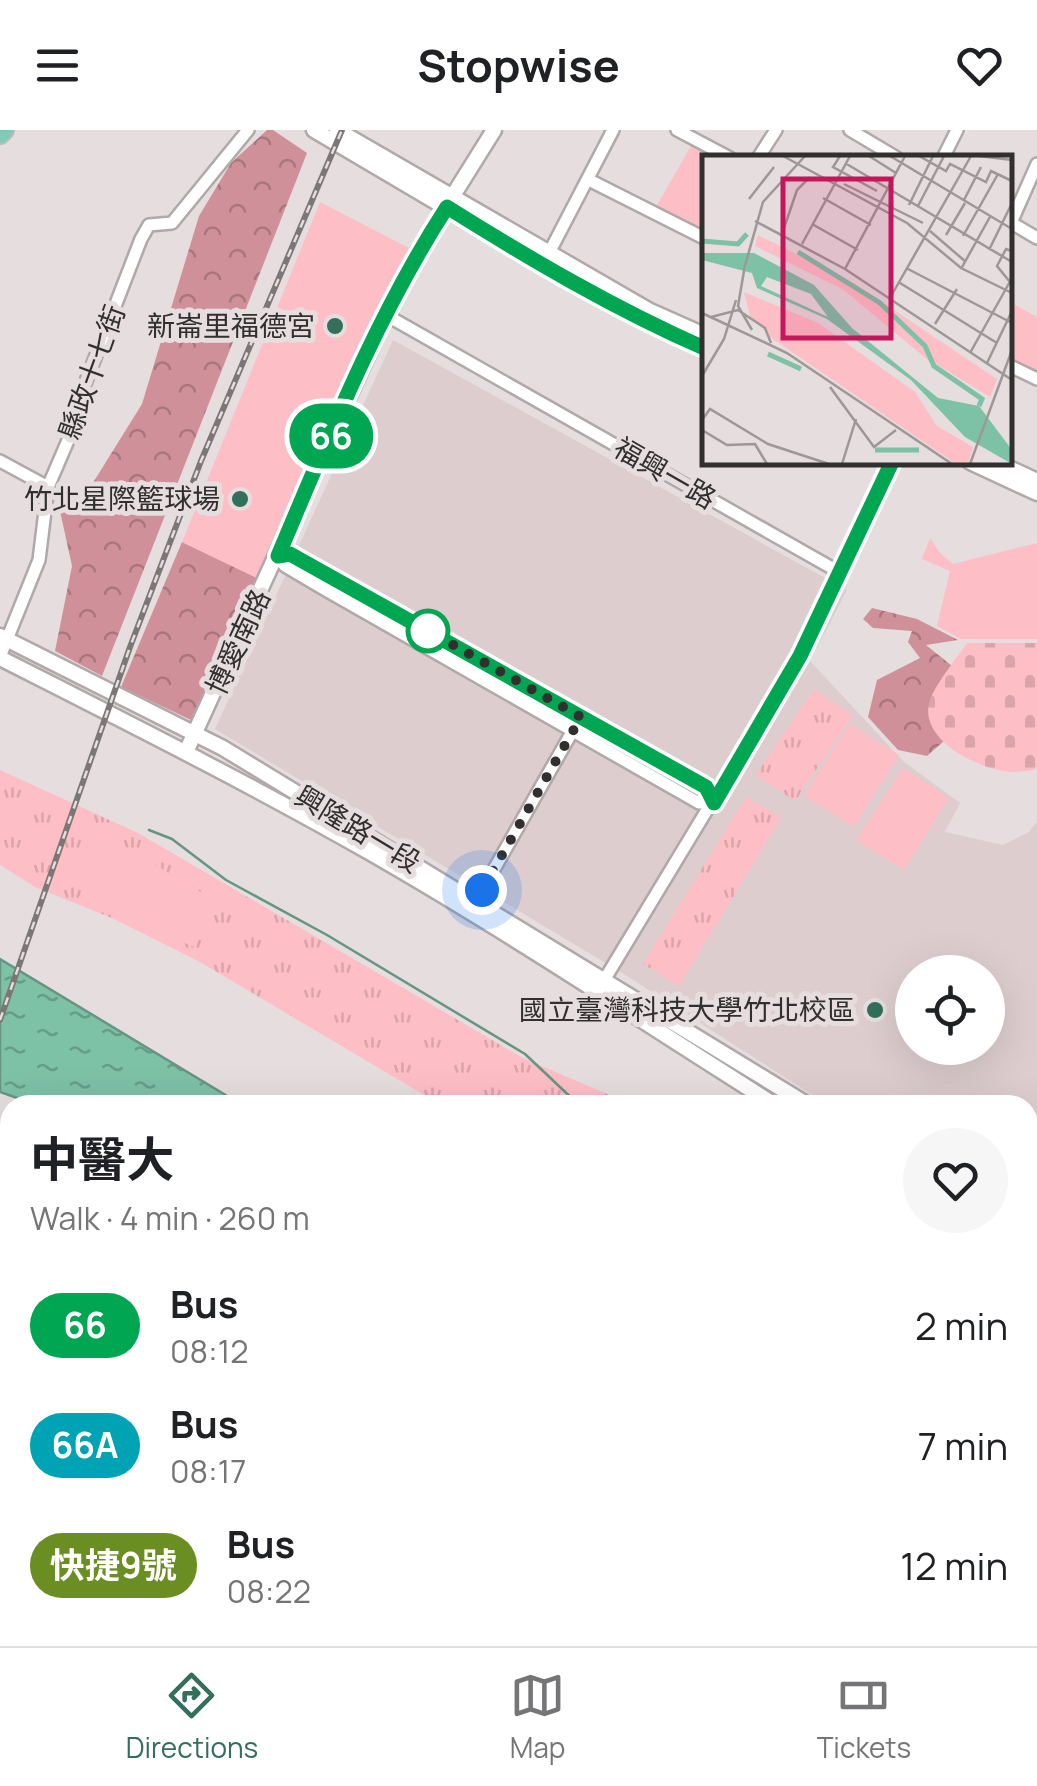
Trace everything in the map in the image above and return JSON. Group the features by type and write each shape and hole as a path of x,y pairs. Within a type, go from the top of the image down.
{"street":[{"name":"縣政十七街","path":"0,658 4,638 40,560 48,486 141,239 148,226 172,223 248,130"},
{"path":"314,130 549,253 650,311 702,333"},
{"path":"336,130 586,289 702,347"},
{"name":"博愛南路","path":"186,752 386,315 419,250 494,130"},
{"path":"549,253 613,130"},
{"path":"677,130 724,155"},
{"path":"760,155 776,130"},
{"path":"850,130 893,155"},
{"path":"944,155 957,130"},
{"path":"1012,219 1037,164"},
{"path":"589,180 702,237"},
{"path":"1012,224 1037,238"},
{"name":"福興一路","path":"386,315 839,572"},
{"path":"1012,367 1037,379"},
{"path":"0,461 48,486"},
{"path":"601,985 800,656 891,465"},
{"path":"976,465 1037,493"},
{"path":"1002,465 1037,481"},
{"path":"290,554 706,787 714,803 698,803 324,590 285,566 278,556 290,554"},
{"name":"興隆路一段","path":"4,638 196,733 476,901 760,1095"},
{"name":"興隆路一段","path":"0,658 186,752 371,854 791,1095"},
{"path":"476,901 581,717"}],"shaded area":[{"path":"393,340 847,590 810,661 904,762 960,803 945,832 1003,845 1029,832 1037,822 1037,1095 812,1095 624,974 215,729"}],"green space":[{"path":"267,130 307,153 102,676 55,651 72,566 60,511 91,486 142,404 199,216 231,163"},
{"path":"695,139 726,155 702,155 702,237 652,214"},
{"path":"320,202 409,248 259,579 182,542"},
{"path":"1012,303 1037,317 1037,379 1012,367"},
{"path":"930,538 953,564 1037,543 1037,639 961,639 937,626 950,571 922,559"},
{"path":"182,542 259,579 191,720 121,687"},
{"path":"872,608 917,619 958,640 926,645 952,666 934,694 930,711 944,741 927,756 898,750 868,717 877,680 920,658 908,642 912,631 873,628 863,619"},
{"path":"967,643 1037,643 1034,770 1011,772 984,766 955,751 934,730 929,717 931,696"},
{"path":"814,689 853,715 795,801 756,775"},
{"path":"850,724 899,755 854,827 804,796"},
{"path":"903,768 949,798 904,870 856,840"},
{"path":"0,770 138,833 523,1058 610,1095 424,1095 200,962 114,919 35,887 0,865"},
{"path":"746,797 781,818 679,986 643,964"},
{"path":"99,831 214,900 193,947 72,886"}],"water":[{"path":"0,959 225,1095 9,1095 0,1092"}],"waterway":[{"path":"149,830 172,839 226,880 327,935 525,1054 568,1095"}],"railway":[{"path":"0,1020 130,647 201,461 342,130"}],"bus line":[{"name":"66","path":"702,347 572,281 447,207 419,250 386,315 278,556 290,554 706,787 714,803 800,656 891,465"}],"place":[{"name":"新崙里福德宮","path":"335,326"},
{"name":"竹北星際籃球場","path":"240,499"},
{"name":"國立臺灣科技大學竹北校區","path":"875,1010"}],"route":[{"path":"428,631 425,629 581,717 482,890"}]}
